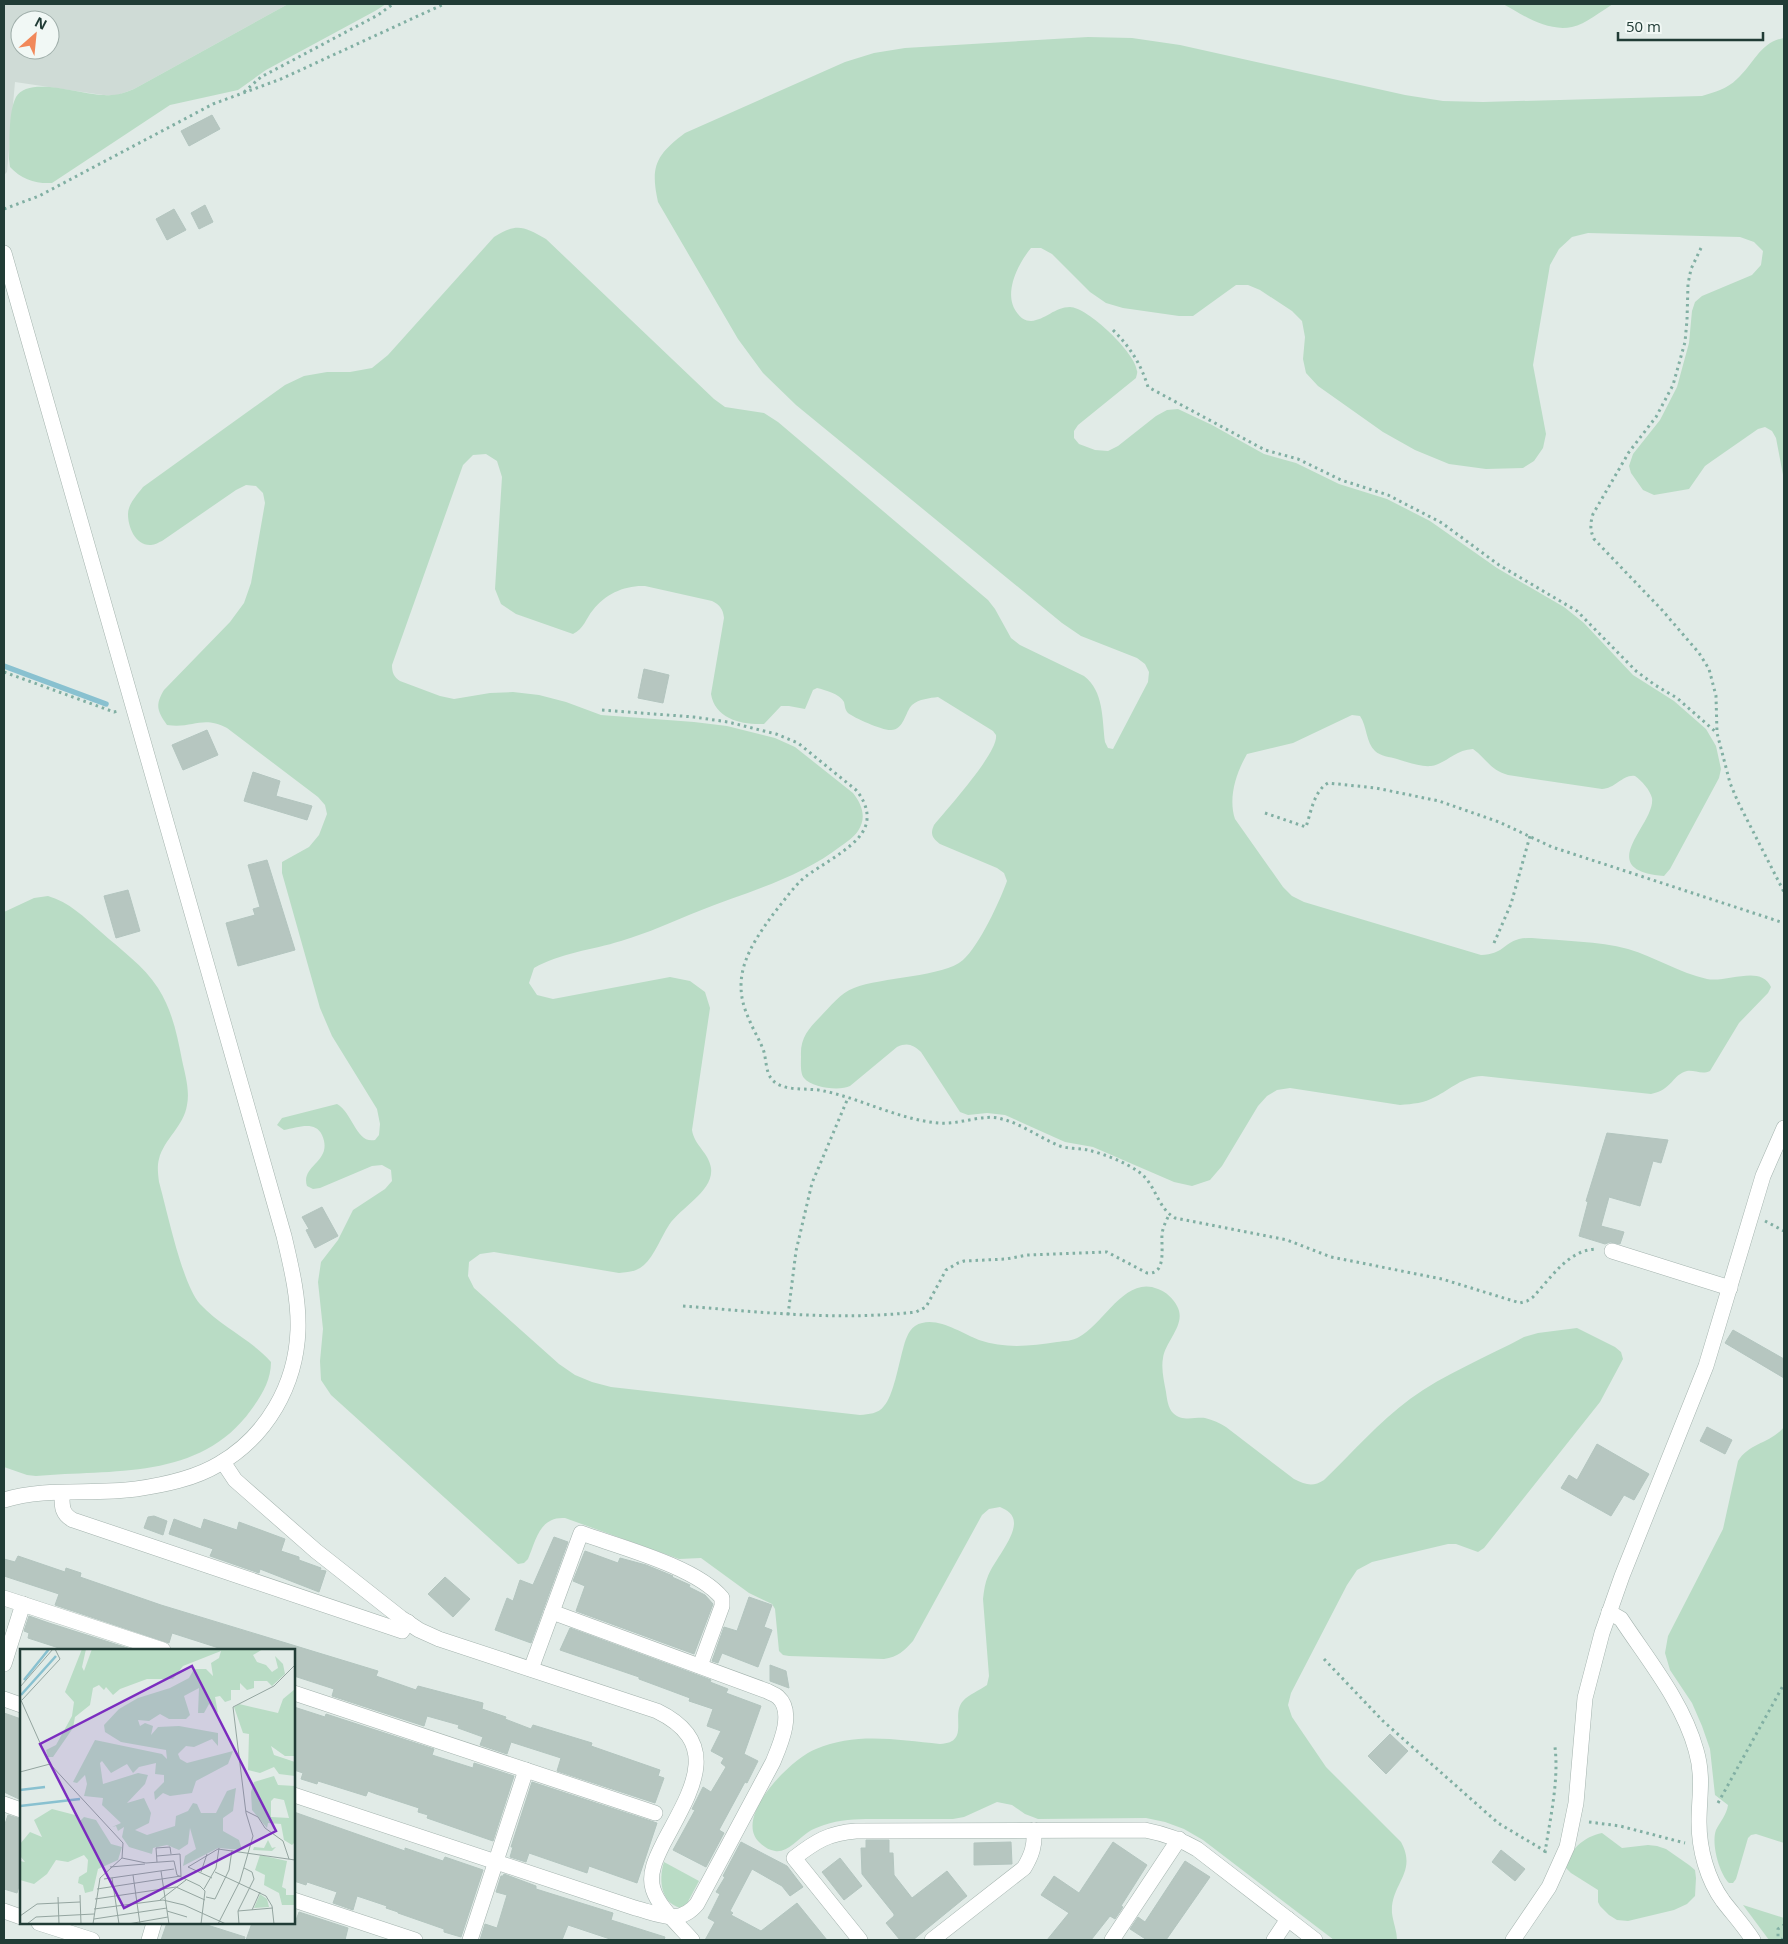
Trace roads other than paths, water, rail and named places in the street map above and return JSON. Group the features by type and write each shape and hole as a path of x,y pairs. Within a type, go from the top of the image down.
{"street":[{"path":"4,253 284,1236 296,1298 298,1329 296,1356 288,1383 276,1408 260,1430 241,1449 223,1462 194,1476 161,1484 107,1492 29,1495 4,1500"},
{"path":"1513,1940 1549,1887 1567,1847 1573,1820 1585,1698 1595,1655 1609,1612 1706,1366 1763,1176 1784,1128"},
{"path":"1612,1251 1730,1288"},
{"path":"223,1462 236,1480 316,1551 419,1630 439,1639 657,1711 671,1718 683,1728 692,1742 696,1757 696,1772 692,1788 656,1858 652,1873 653,1888 659,1902 692,1940"},
{"path":"62,1493 62,1510 66,1516 73,1520 402,1631 408,1622"},
{"path":"531,1670 581,1533 684,1570 718,1593 722,1598 722,1606 700,1666"},
{"path":"4,1598 160,1649"},
{"path":"4,1664 23,1604"},
{"path":"295,1795 635,1908 673,1918 691,1912 773,1762 786,1719 784,1707 778,1697 767,1691 552,1612"},
{"path":"1609,1612 1621,1619 1680,1709 1690,1730 1697,1752 1701,1775 1699,1821 1702,1850 1712,1881 1722,1900 1753,1940"},
{"path":"295,1693 655,1813"},
{"path":"4,1699 20,1705"},
{"path":"470,1940 526,1770"},
{"path":"4,1804 20,1810"},
{"path":"932,1940 1024,1868 1033,1850 1034,1830"},
{"path":"860,1940 794,1858 815,1842 835,1834 856,1831 1034,1830 1145,1830 1179,1839 1197,1850 1315,1940"},
{"path":"1112,1940 1179,1839"},
{"path":"295,1900 415,1940"},
{"path":"4,1911 20,1917"},
{"path":"1274,1940 1288,1919"},
{"path":"42,1924 92,1940"},
{"path":"148,1940 154,1924"}],"waterway":[{"path":"4,666 106,704"}]}
